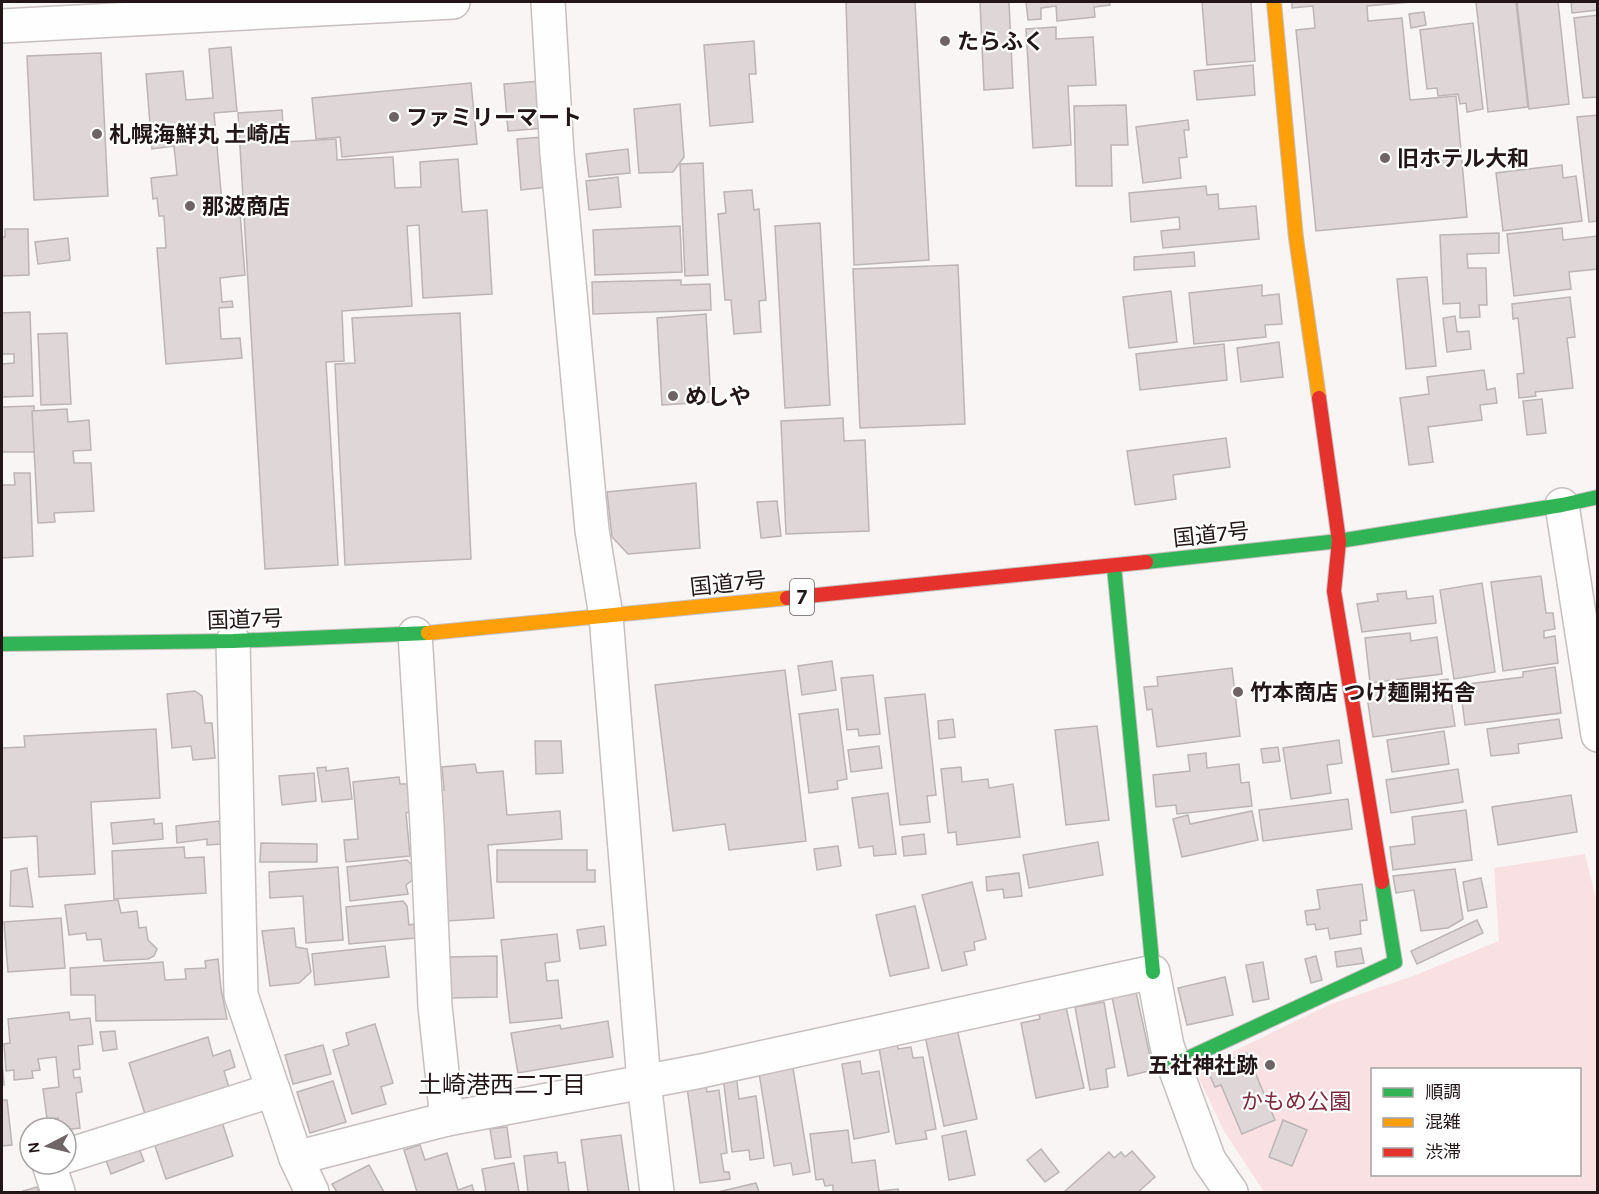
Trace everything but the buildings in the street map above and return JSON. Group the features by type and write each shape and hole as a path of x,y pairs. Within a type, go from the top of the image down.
{"main road":[{"path":"1173,1065 1395,962 1334,591 1339,541 1296,238 1274,2"},
{"name":"国道7号","path":"2,644 233,641 415,634 1114,566 1339,541 1562,505 1598,497"},
{"path":"1114,566 1153,972"}],"street":[{"path":"2,26 453,2"},
{"path":"548,2 557,154 590,518 606,616 645,1082 657,1192"},
{"path":"1562,505 1598,735"},
{"path":"415,634 428,836 435,1006 447,1119"},
{"path":"233,641 241,995 296,1158 312,1192"},
{"path":"296,1158 447,1119 645,1082 1153,972 1167,1046 1173,1065 1209,1160 1231,1192"},
{"path":"78,1152 273,1090"},
{"path":"53,1176 58,1192"}],"green space":[{"name":"かもめ公園","path":"1585,854 1598,907 1597,1192 1264,1192 1224,1131 1195,1070 1331,1004 1413,976 1499,941 1494,868"}],"traffic: fast":[{"path":"1146,562 1339,541 1562,505 1598,497"},
{"path":"1114,566 1153,972"},
{"path":"2,644 233,641 428,633"},
{"path":"1173,1065 1395,962 1382,882"}],"traffic: slow":[{"path":"1274,2 1296,238 1319,398"},
{"path":"428,633 787,598"}],"traffic: jam":[{"path":"1319,398 1339,541 1334,591 1382,882"},
{"path":"787,598 1146,562"}],"place":[{"name":"たらふく","path":"945,41"},
{"name":"ファミリーマート","path":"394,117"},
{"name":"札幌海鮮丸 土崎店","path":"97,134"},
{"name":"旧ホテル大和","path":"1385,158"},
{"name":"那波商店","path":"190,206"},
{"name":"めしや","path":"673,396"},
{"name":"竹本商店 つけ麺開拓舎","path":"1238,692"},
{"name":"五社神社跡","path":"1270,1065"}],"district":[{"name":"土崎港西二丁目","path":"502,1085"}]}
